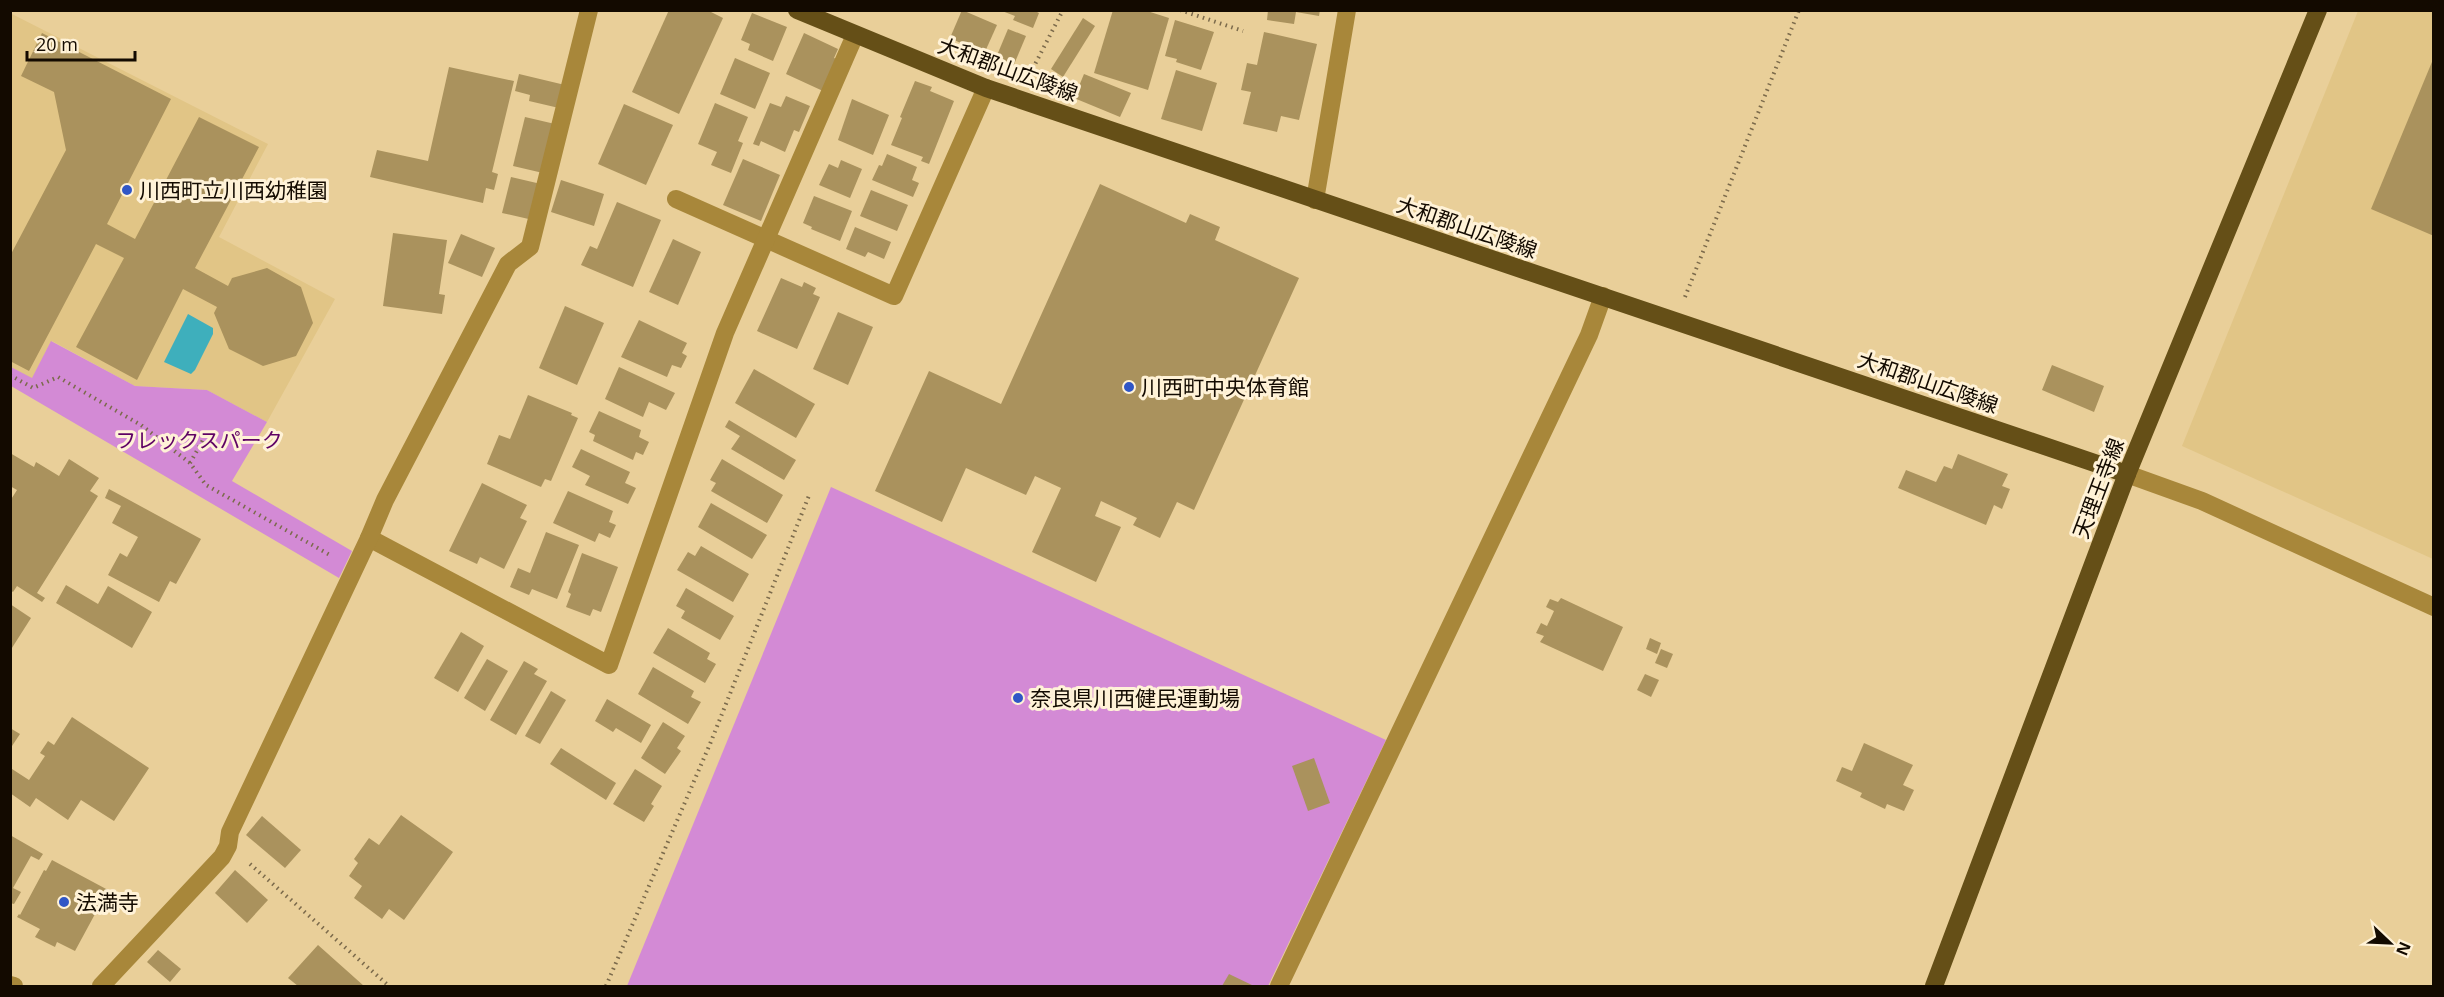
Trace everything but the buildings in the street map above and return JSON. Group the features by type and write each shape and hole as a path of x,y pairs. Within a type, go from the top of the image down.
{"main road":[{"name":"大和郡山広陵線","path":"797,10 986,88 2127,474"},
{"name":"天理王寺線","path":"1934,987 2127,474 2318,10"}],"street":[{"path":"101,987 222,856 228,846 230,832 385,500 508,264 530,246 590,10"},
{"path":"1315,200 1347,10"},
{"path":"369,538 609,665 725,333 855,35"},
{"path":"676,199 894,296 986,88"},
{"path":"1279,987 1584,346 1603,296"},
{"path":"2127,474 2202,501 2433,607"}],"path":[{"path":"1017,98 1063,10"},
{"path":"1180,10 1243,31"},
{"path":"1676,320 1799,10"},
{"path":"10,375 33,388 58,377 141,425 190,463 206,485 354,569"},
{"path":"190,463 207,433"},
{"path":"606,987 710,744 810,493"},
{"path":"228,846 389,987"}],"shaded area":[{"path":"2358,11 2433,11 2433,559 2182,446"},
{"name":"川西町立川西幼稚園","path":"10,13 268,144 219,237 335,299 267,422 207,390 135,386 52,341 32,379 11,367"}],"green space":[{"name":"フレックスパーク","path":"51,341 135,386 207,390 267,422 232,481 352,551 339,578 11,386 11,367 32,378"},
{"name":"奈良県川西健民運動場","path":"831,487 1386,740 1268,986 627,986"}],"water":[{"path":"188,314 213,328 213,334 191,374 164,362"}],"place":[{"name":"川西町立川西幼稚園","path":"127,190"},
{"name":"川西町中央体育館","path":"1129,387"},
{"name":"奈良県川西健民運動場","path":"1018,698"},
{"name":"法満寺","path":"64,902"}]}
